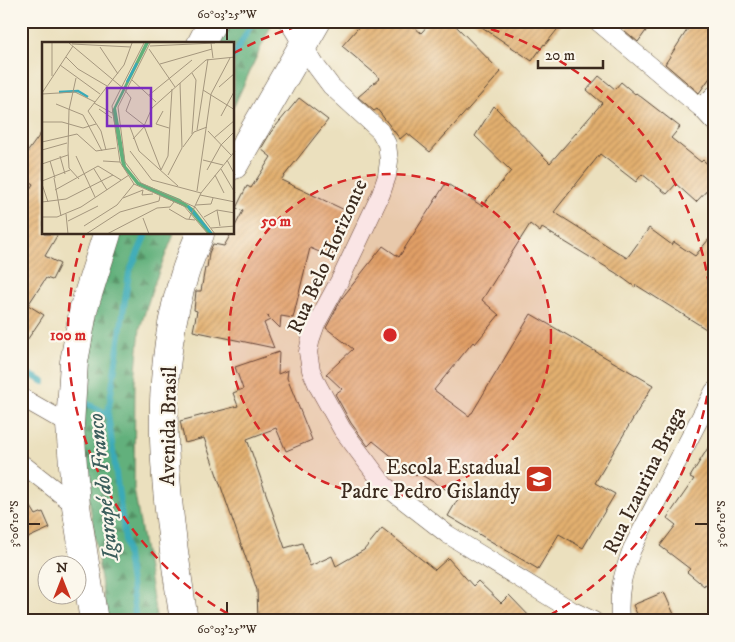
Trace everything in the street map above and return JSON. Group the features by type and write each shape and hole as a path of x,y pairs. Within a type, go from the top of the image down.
{"highway":[{"path":"202,42 213,21"},
{"path":"235,163 317,21"},
{"path":"94,621 76,506 70,425 74,362 84,307 107,235"},
{"name":"Avenida Brasil","path":"184,621 168,514 163,446 165,378 172,325 185,274 200,235"}],"street":[{"name":"Rua Belo Horizonte","path":"288,21 302,45 331,86 380,131 387,144 389,161 387,176 381,194 341,278 316,324 311,338 308,352 311,370 318,386 342,430 384,485 447,534 571,610 594,621"},
{"path":"597,21 701,108 714,122"},
{"path":"701,108 714,95"},
{"name":"Rua Izaurina Braga","path":"620,621 619,601 622,575 632,549 714,391"},
{"path":"21,397 70,425"},
{"path":"21,463 76,506"}],"green space":[{"path":"218,21 273,21 235,104 235,42 206,42"},
{"path":"111,235 174,235 154,284 140,328 135,382 134,489 157,621 107,621 84,464 78,386"}],"building":[{"path":"364,21 407,21 421,33 432,21 451,21 501,72 430,152 407,133 400,139 377,109 374,111 358,97 380,78 342,46"},
{"path":"473,21 564,21 532,61"},
{"path":"632,21 653,21 638,42 625,31"},
{"path":"693,21 714,21 714,72 699,93 665,64"},
{"path":"599,76 615,89 621,82 680,127 671,138 714,170 714,183 696,202 676,184 667,194 642,174 636,182 600,154 554,212 627,258 649,228 672,245 674,242 695,256 714,233 714,334 542,228 540,232 530,224 482,300 499,315 475,344 473,342 434,390 469,416 531,314 653,385 595,483 615,494 583,548 559,534 538,569 448,516 459,497 418,473 416,476 373,441 368,446 351,423 335,394 342,389 326,374 353,349 326,328 342,298 383,246 399,257 446,183 482,206 511,171 475,136 494,106 550,163 602,103 587,90"},
{"path":"299,98 328,120 281,180 351,213 331,257 310,248 293,318 281,316 280,328 267,315 270,320 264,323 274,348 193,331 197,311 194,310 196,291 201,291 209,253 213,244 224,246 230,235 235,235 235,226 243,211 236,208 247,186 251,188 271,157 261,149 271,132"},
{"path":"42,132 42,235 57,235 45,256 60,264 52,280 46,278 28,305 44,315 21,349 21,204 33,184 21,175 21,161"},
{"path":"279,352 278,374 288,370 287,378 312,440 286,451 276,428 247,439 285,548 302,543 310,566 332,556 336,566 364,550 382,528 435,570 448,558 473,586 478,581 501,603 509,595 534,621 258,621 257,590 204,438 185,443 180,421 238,406 233,393 243,389 235,367"},
{"path":"714,438 714,590 705,584 704,586 687,572 690,569 660,546 676,525 667,518 694,479 690,477"},
{"path":"21,491 36,515 43,512 50,528 21,541"},
{"path":"664,592 677,621 640,621 633,605"}],"waterway":[{"name":"Igarapé do Franco","path":"235,54 253,21"},
{"name":"Igarapé do Franco","path":"136,621 108,414 129,273 146,235"},
{"path":"21,370 44,382"},
{"path":"78,399 108,414"}],"place":[{"name":"Escola Estadual Padre Pedro Gislandy","path":"539,479"}]}
